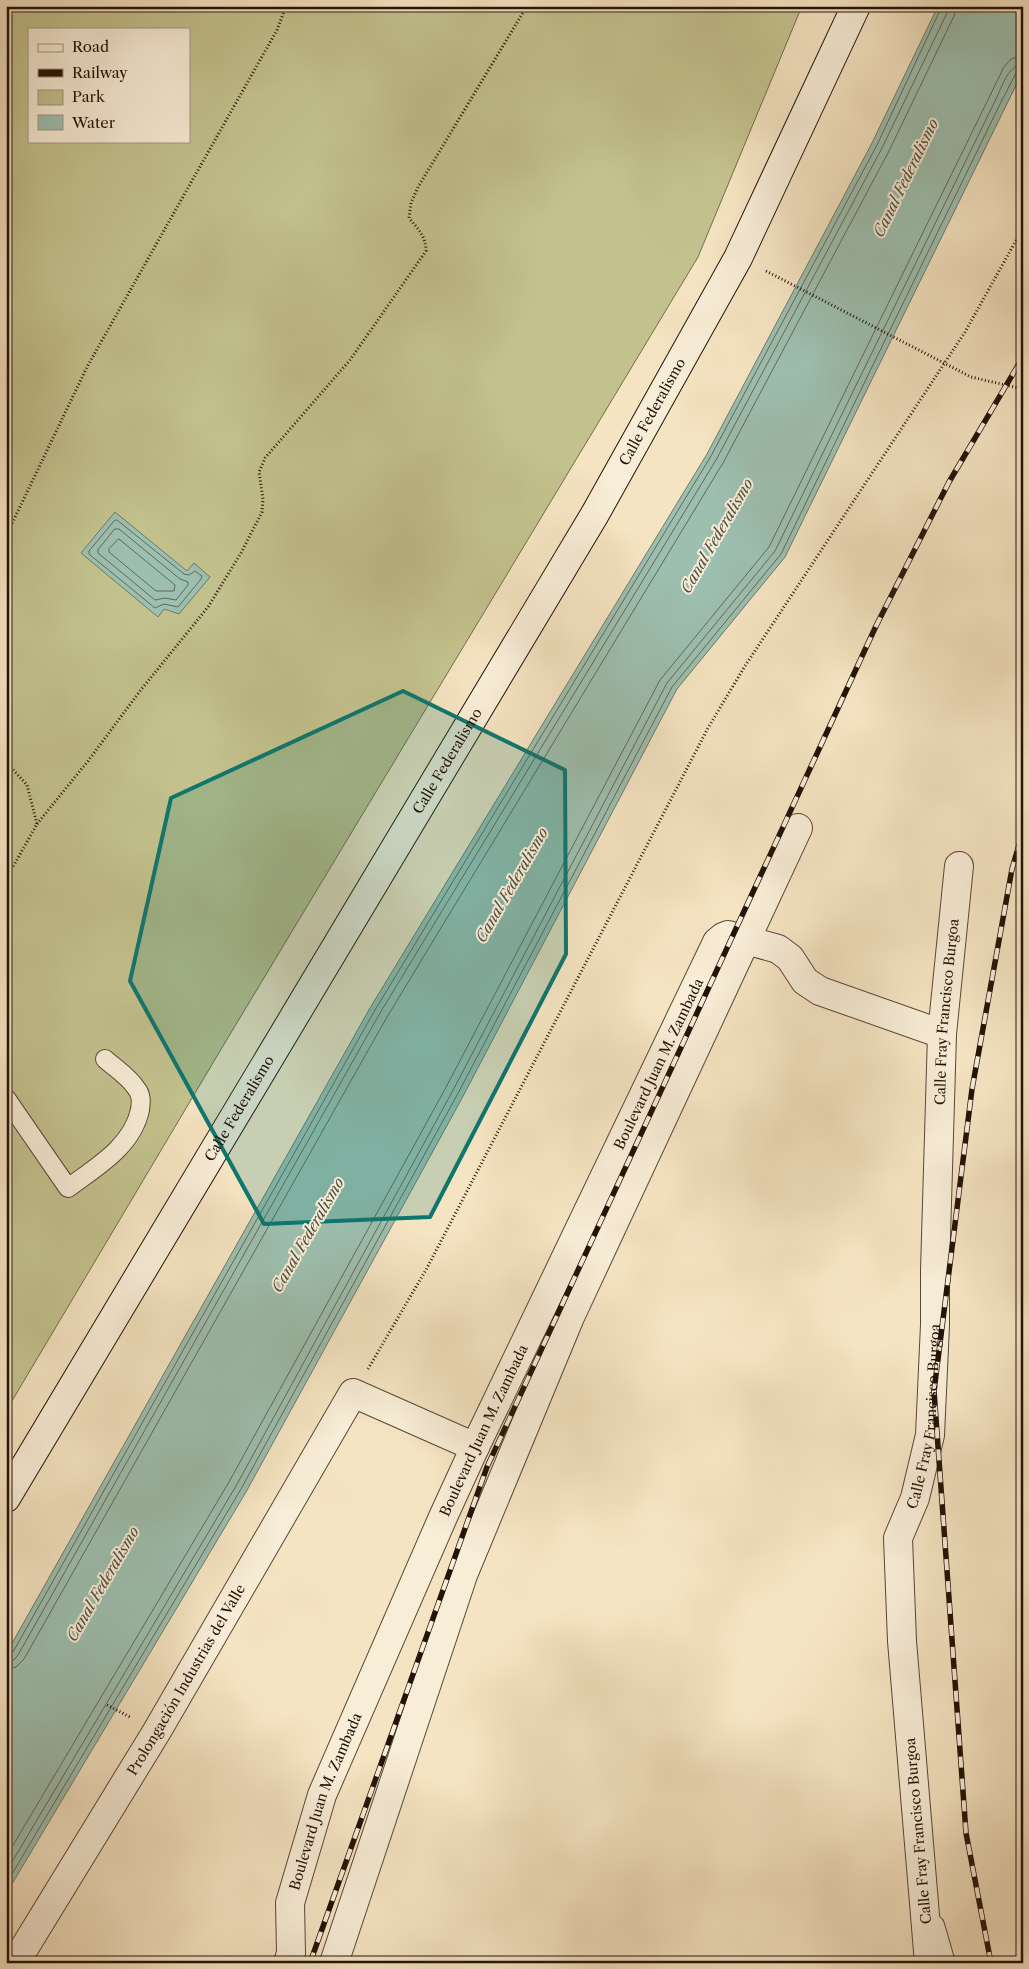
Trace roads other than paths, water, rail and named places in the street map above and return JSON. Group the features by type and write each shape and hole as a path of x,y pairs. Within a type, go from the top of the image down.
{"street":[{"name":"Calle Federalismo","path":"6,1498 595,514 738,258 856,6"},
{"name":"Boulevard Juan M. Zambada","path":"334,1963 462,1575 570,1317 798,828"},
{"name":"Calle Fray Francisco Burgoa","path":"929,1963 902,1641 898,1538 915,1498 930,1436 935,1325 934,1270 942,1034 959,866"},
{"name":"Boulevard Juan M. Zambada","path":"288,1963 291,1953 290,1903 322,1795 475,1447 717,942 728,935 745,940"},
{"path":"745,940 778,949 790,958 805,981 820,991 942,1034"},
{"name":"Prolongación Industrias del Valle","path":"15,1963 157,1731 353,1394 475,1447"}],"lane":[{"path":"6,1098 68,1188 119,1148 134,1130 140,1112 142,1099 136,1088 105,1059"},
{"path":"923,1883 946,1963"}],"water":[{"name":"Canal Federalismo","path":"938,6 1023,6 1023,71 785,557 677,689 461,1100 246,1492 6,1894 6,1654 370,1008 707,454 872,143"},
{"path":"115,512 187,571 194,563 210,577 179,614 164,609 158,617 81,553"}],"railway":[{"path":"310,1963 487,1467 876,626 949,482 1023,357"},
{"path":"991,1963 966,1833 934,1391 972,1089 1012,869 1023,831"}]}
